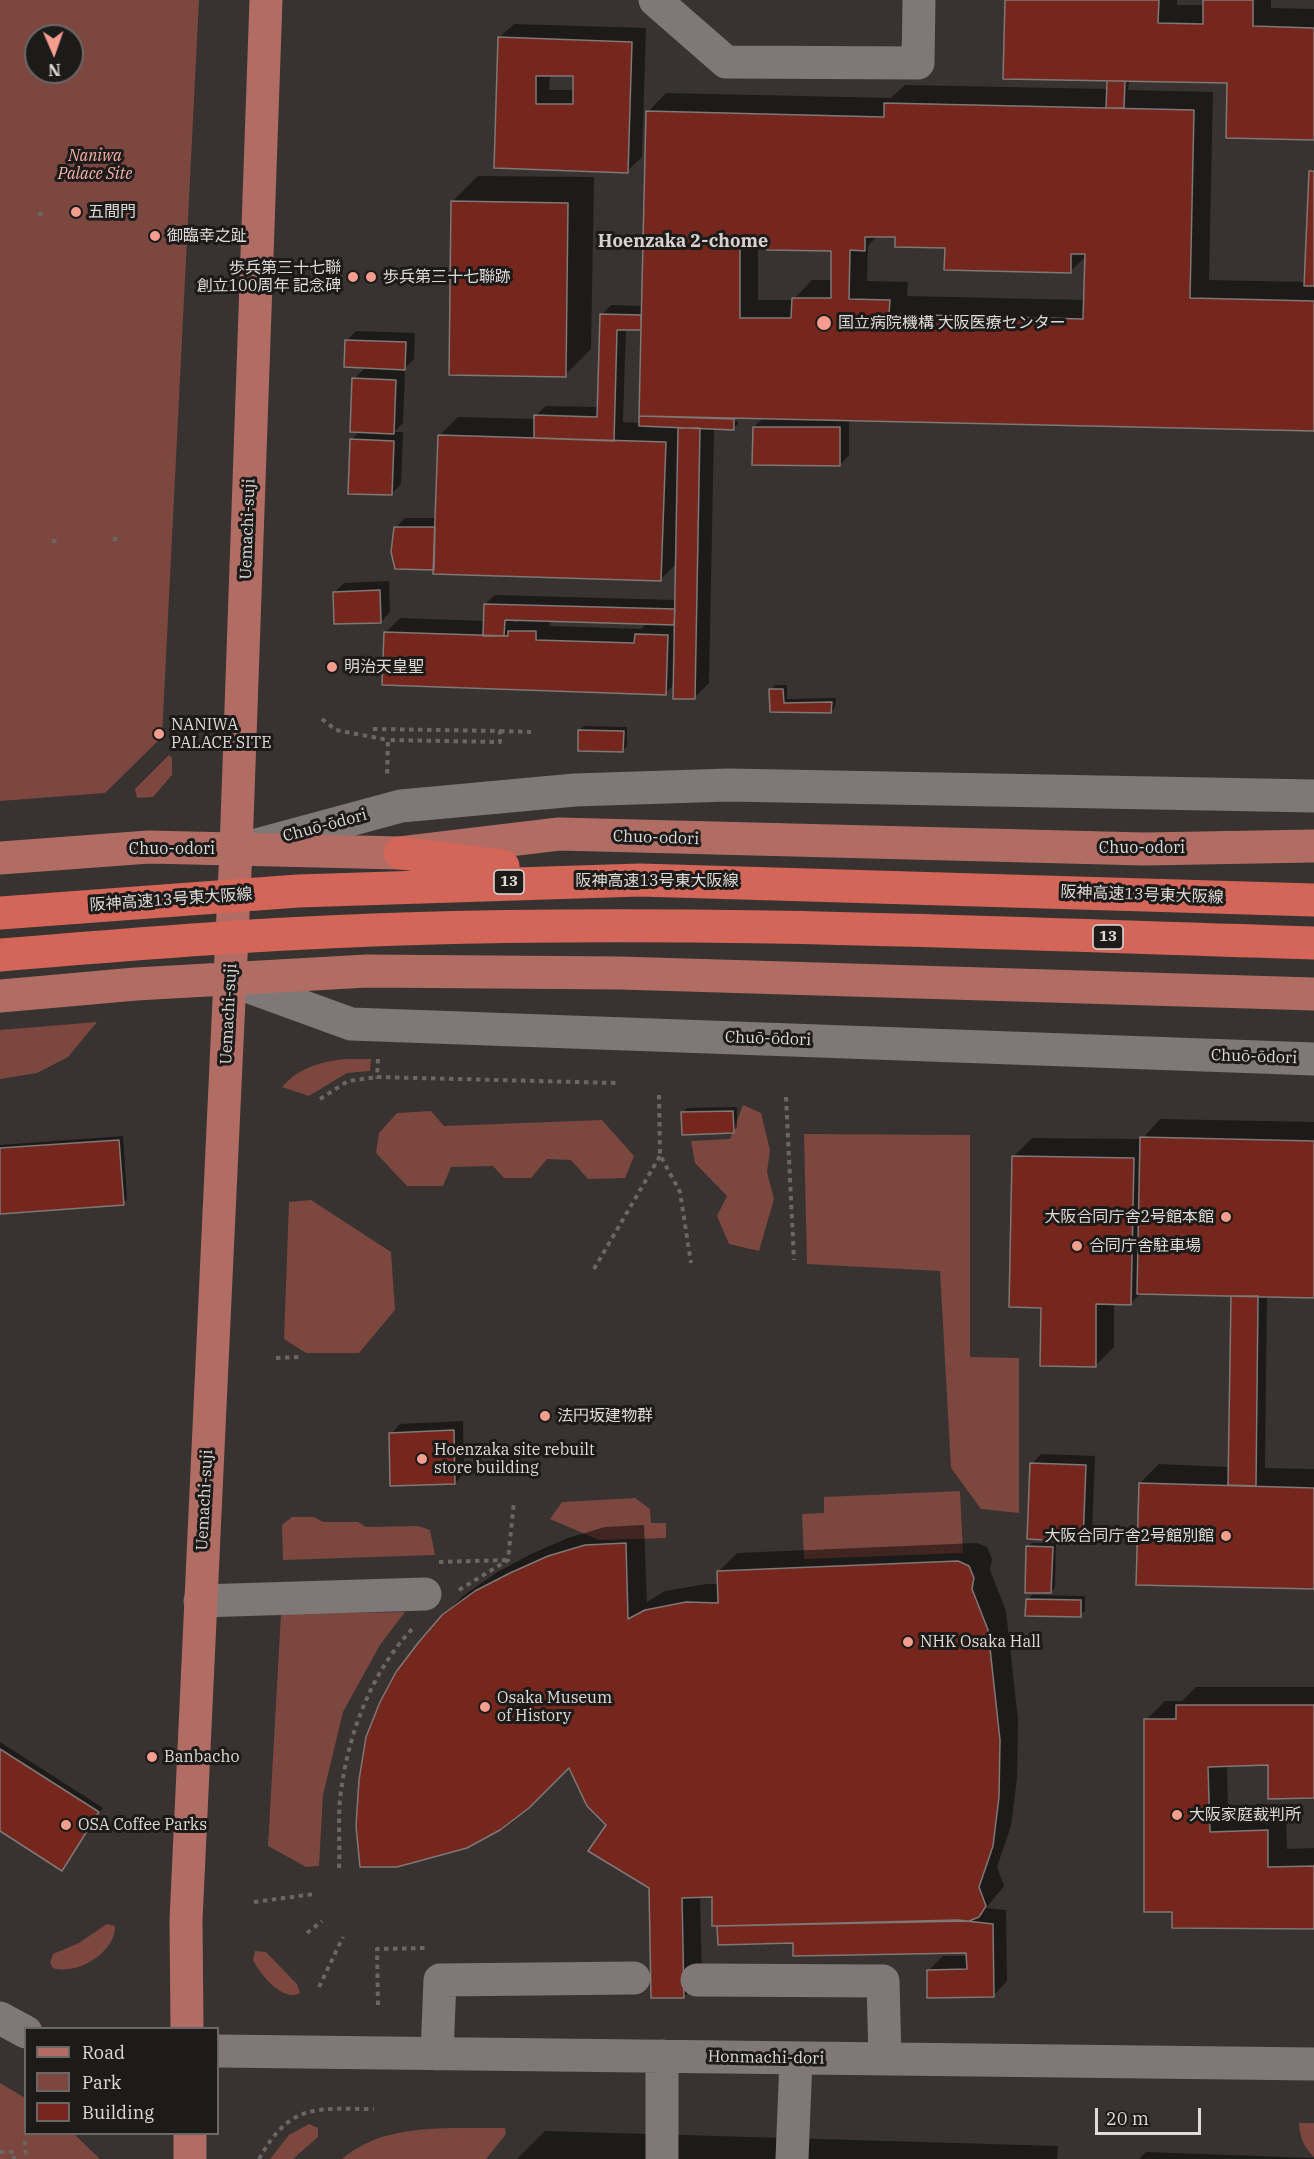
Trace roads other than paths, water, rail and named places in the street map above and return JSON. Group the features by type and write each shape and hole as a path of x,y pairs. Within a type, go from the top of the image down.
{"highway":[{"path":"400,853 554,872 1314,884"},
{"name":"阪神高速13号東大阪線","path":"0,913 298,891 640,880 1314,900"},
{"name":"13","path":"0,955 400,929 532,927 771,927 1314,943"}],"main road":[{"name":"Uemachi-suji","path":"187,2027 186,1920 236,850 266,0"},
{"name":"Chuo-odori","path":"0,858 148,847 400,853 559,834 730,841 1144,849 1314,846"},
{"path":"0,996 136,984 367,971 620,973 1314,994"},
{"path":"190,2135 190,2159"}],"street":[{"path":"655,0 726,62 918,63 919,0"},
{"name":"Chuō-ōdori","path":"236,850 401,806 575,790 728,786 1314,796"},
{"name":"Chuō-ōdori","path":"230,980 351,1024 1314,1059"},
{"path":"200,1601 439,1594"},
{"path":"437,2054 440,1980 634,1978"},
{"path":"697,1980 883,1981 885,2059"},
{"path":"0,2018 24,2031"},
{"name":"Honmachi-dori","path":"219,2052 1314,2064"},
{"path":"662,2056 662,2159"},
{"path":"792,2159 795,2059"}],"place":[{"name":"五間門","path":"76,212"},
{"name":"御臨幸之趾","path":"155,236"},
{"name":"歩兵第三十七聯 創立100周年 記念碑","path":"353,277"},
{"name":"歩兵第三十七聯跡","path":"371,277"},
{"name":"国立病院機構 大阪医療センター","path":"824,323"},
{"name":"明治天皇聖","path":"332,667"},
{"name":"NANIWA PALACE SITE","path":"159,734"},
{"name":"大阪合同庁舎2号館本館","path":"1226,1217"},
{"name":"合同庁舎駐車場","path":"1077,1246"},
{"name":"法円坂建物群","path":"545,1416"},
{"name":"Hoenzaka site rebuilt store building","path":"422,1459"},
{"name":"大阪合同庁舎2号館別館","path":"1226,1536"},
{"name":"NHK Osaka Hall","path":"908,1642"},
{"name":"Osaka Museum of History","path":"485,1707"},
{"name":"Banbacho","path":"152,1757"},
{"name":"大阪家庭裁判所","path":"1177,1815"},
{"name":"OSA Coffee Parks","path":"66,1825"}],"district":[{"name":"Hoenzaka 2-chome","path":"683,242"}],"park label":[{"name":"Naniwa Palace Site","path":"95,165"}]}
